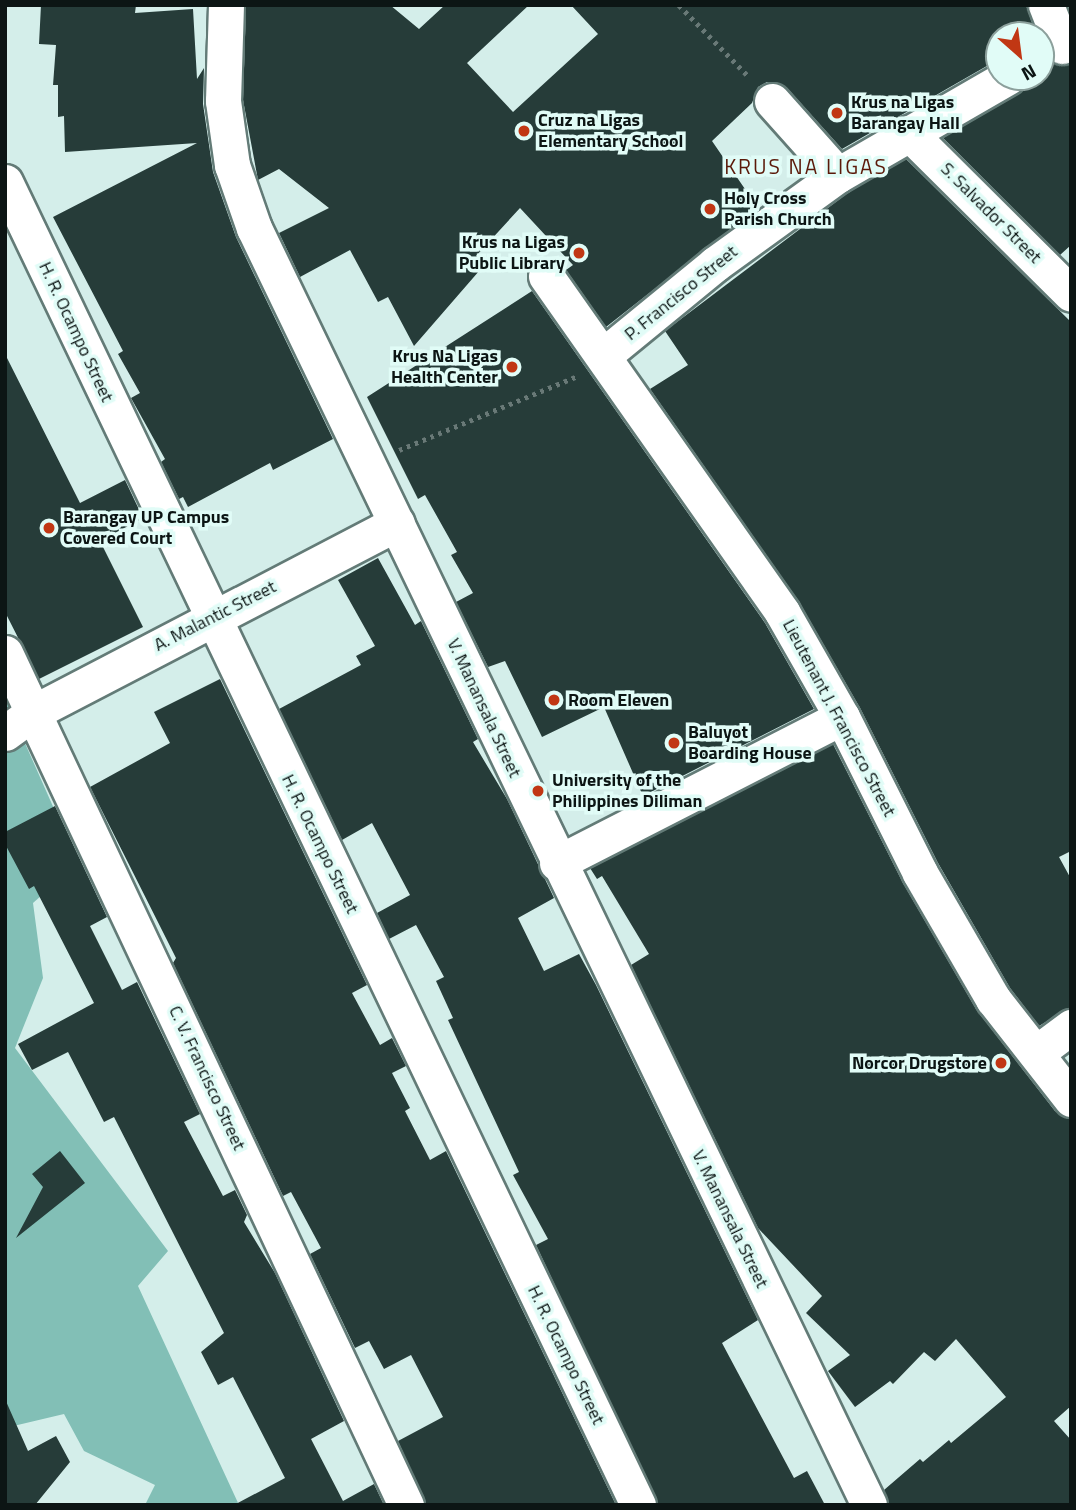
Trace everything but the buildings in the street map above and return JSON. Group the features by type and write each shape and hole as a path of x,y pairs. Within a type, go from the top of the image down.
{"street":[{"name":"V. Manansala Street","path":"226,5 223,101 232,165 254,228 369,462 556,863 869,1505"},
{"path":"1046,5 1058,49"},
{"name":"P. Francisco Street","path":"604,355 715,264 838,175 985,90"},
{"path":"772,101 838,175"},
{"name":"S. Salvador Street","path":"909,133 1071,294"},
{"name":"H. R. Ocampo Street","path":"5,182 638,1505"},
{"name":"Lieutenant J. Francisco Street","path":"546,276 782,612 842,717 920,873 993,999 1071,1099"},
{"name":"A. Malantic Street","path":"5,733 34,712 397,523"},
{"name":"C. V. Francisco Street","path":"5,653 406,1505"},
{"path":"556,863 842,717"},
{"path":"1036,1053 1071,1027"}],"path":[{"path":"679,5 772,101"},
{"path":"369,462 573,379 604,355"}],"green space":[{"path":"5,698 78,863 33,903 43,978 15,1048 168,1251 138,1286 239,1505 145,1505 155,1485 84,1451 64,1414 5,1428"}],"place":[{"name":"Krus na Ligas Barangay Hall","path":"837,113"},
{"name":"Cruz na Ligas Elementary School","path":"524,131"},
{"name":"Holy Cross Parish Church","path":"710,209"},
{"name":"Krus na Ligas Public Library","path":"579,253"},
{"name":"Krus Na Ligas Health Center","path":"512,367"},
{"name":"Barangay UP Campus Covered Court","path":"49,528"},
{"name":"Room Eleven","path":"554,700"},
{"name":"Baluyot Boarding House","path":"674,743"},
{"name":"University of the Philippines Diliman","path":"538,791"},
{"name":"Norcor Drugstore","path":"1001,1063"}],"district":[{"name":"KRUS NA LIGAS","path":"806,166"}]}
